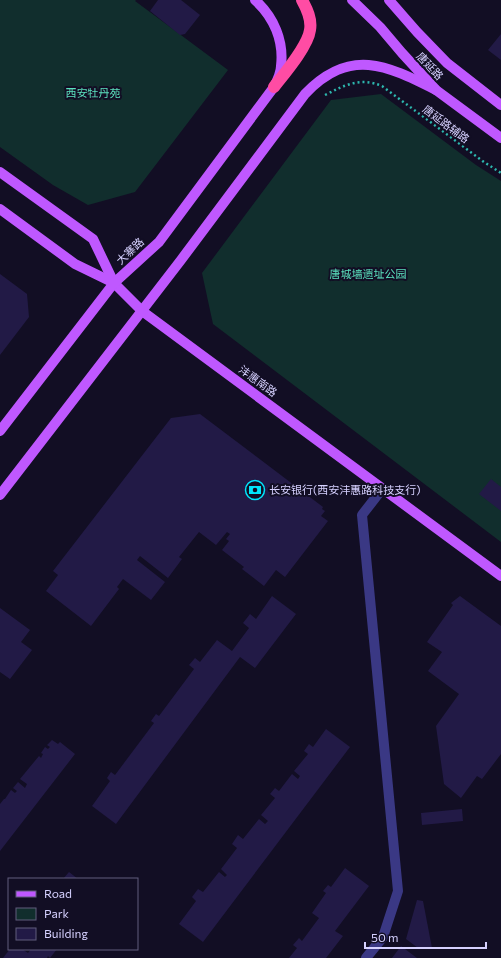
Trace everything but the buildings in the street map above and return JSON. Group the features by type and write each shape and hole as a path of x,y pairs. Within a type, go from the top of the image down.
{"highway":[{"path":"274,87 303,47 310,30 309,13 302,0"}],"main road":[{"path":"255,0 267,13 275,25 280,37 282,52 281,68 274,87"},
{"name":"唐延路","path":"352,0 376,23 436,90 501,138"},
{"name":"唐延路","path":"389,0 417,32 448,63 501,105"},
{"path":"0,495 181,260 305,94 319,80 332,72 348,66 375,65 401,72 436,90"},
{"name":"大寨路","path":"0,431 114,283 159,242 274,87"},
{"path":"0,172 93,239 114,283"},
{"name":"沣惠南路","path":"0,209 75,264 114,283 142,311 501,576"}],"street":[{"path":"366,958 383,937 398,891 362,515 383,488"}],"path":[{"name":"唐延路辅路","path":"320,99 353,82 374,82 382,86 501,173"}],"green space":[{"name":"西安牡丹苑","path":"0,0 136,0 135,1 228,70 135,192 88,205 53,185 0,147"},
{"name":"唐城墙遗址公园","path":"381,94 476,165 501,181 501,542 213,324 202,273 331,100"}],"place":[{"name":"长安银行(西安沣惠路科技支行)","path":"255,490"}]}
